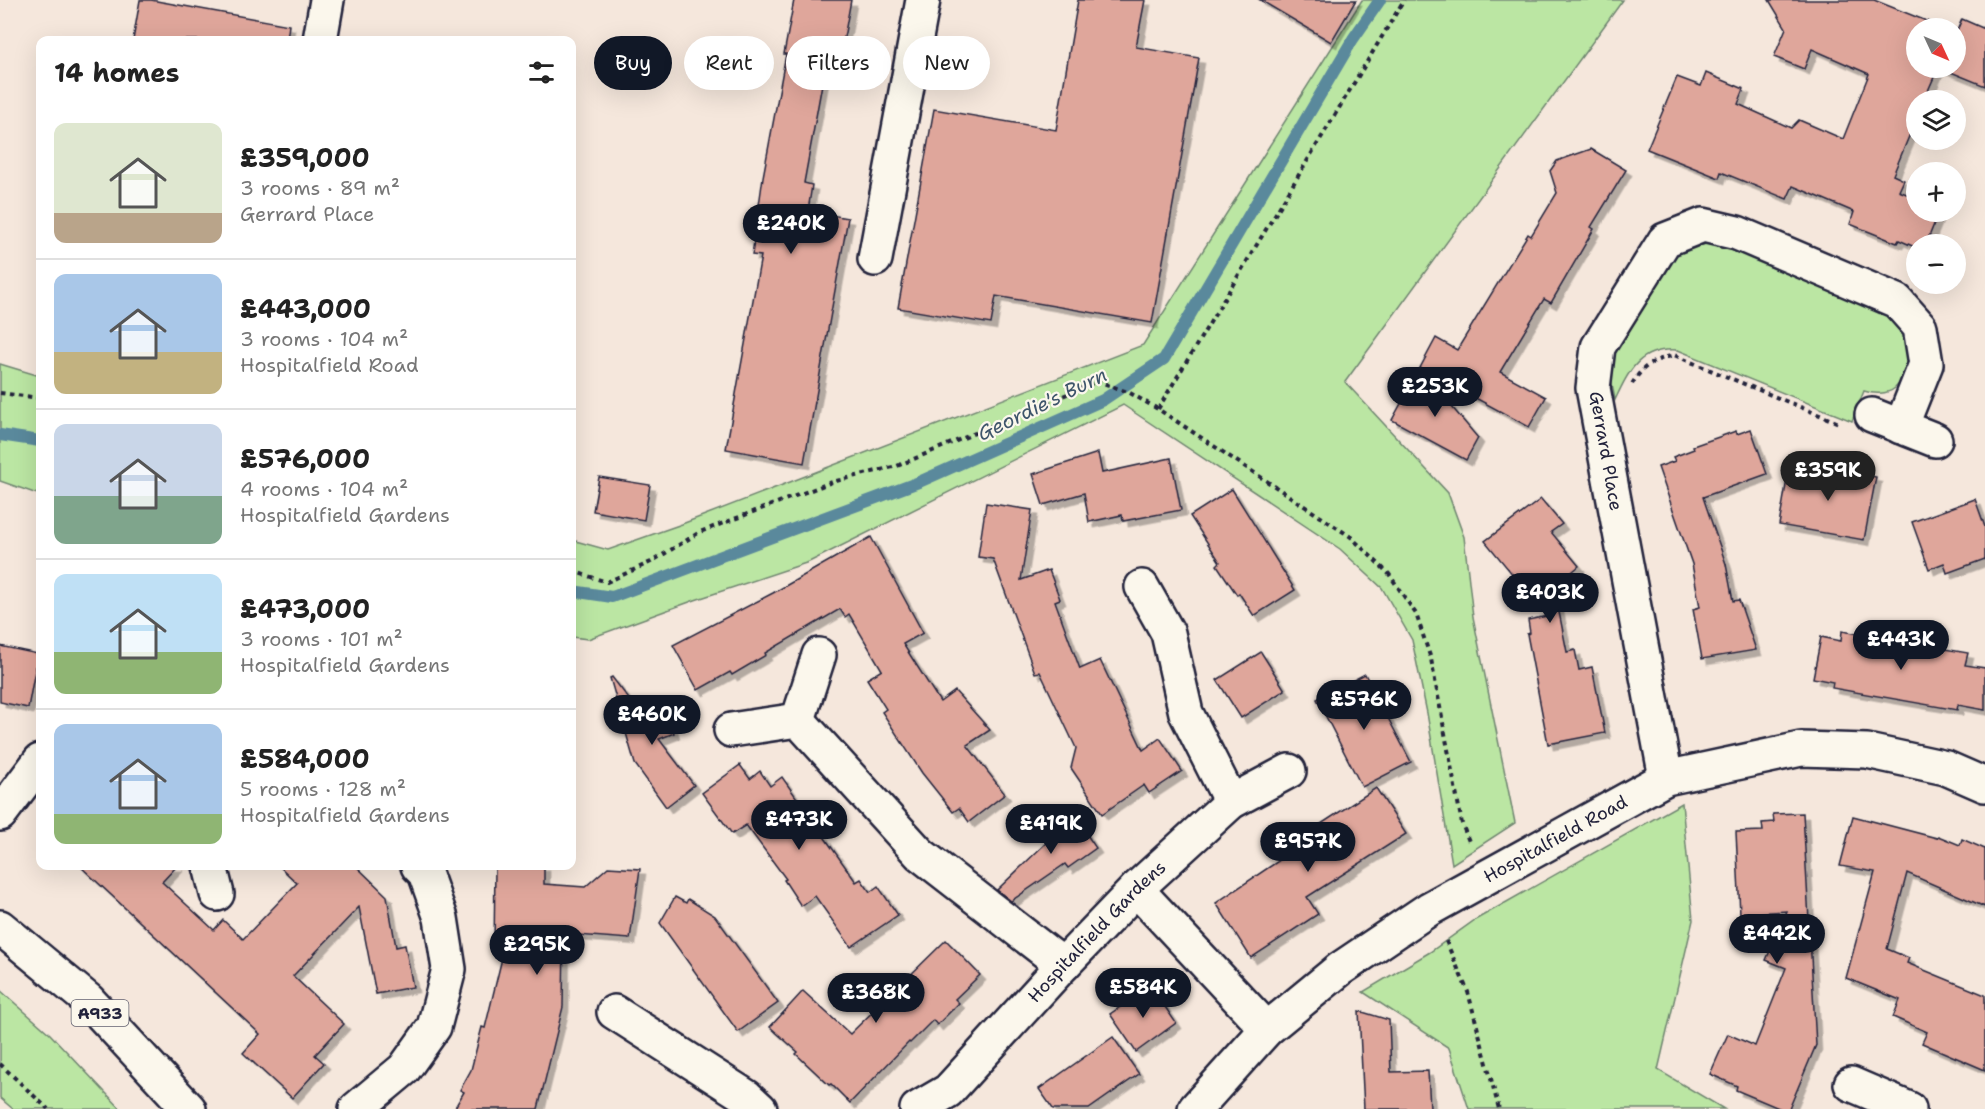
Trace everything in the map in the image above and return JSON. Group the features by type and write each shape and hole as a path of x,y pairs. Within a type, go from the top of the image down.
{"street":[{"path":"321,36 327,0"},
{"path":"875,260 923,0"},
{"name":"Gerrard Place","path":"1666,778 1593,388 1598,347 1665,240 1703,225 1737,233 1897,302 1920,327 1926,364 1902,427"},
{"path":"1872,415 1935,440"},
{"path":"1142,586 1168,633 1186,713 1231,802"},
{"path":"798,720 819,655"},
{"path":"731,730 798,720"},
{"path":"798,720 920,854 1063,964"},
{"name":"Hospitalfield Road","path":"1195,1109 1267,1029 1340,969 1430,909 1666,778 1801,748 1867,751 1946,768 1985,785"},
{"path":"0,814 36,766"},
{"name":"Hospitalfield Gardens","path":"917,1109 948,1091 1063,964 1136,889 1231,802 1289,771"},
{"path":"356,1109 404,1069 434,1028 449,969 441,918 422,870"},
{"path":"1136,889 1267,1029"},
{"name":"A933","path":"0,927 88,1000 189,1109"},
{"path":"614,1012 747,1097 760,1109"},
{"path":"1851,1084 1909,1109"}],"path":[{"path":"1158,409 1404,0"},
{"path":"1600,428 1621,404 1636,377 1652,361 1674,355 1838,423 1872,415"},
{"path":"576,572 607,582 651,562 700,531 832,482 897,466 1098,381 1130,393 1158,409 1351,537 1389,574 1416,614 1431,659 1462,824 1483,879"},
{"path":"0,393 36,398"},
{"path":"1430,909 1468,992 1499,1109"},
{"path":"0,1064 48,1109"}],"green space":[{"path":"1362,0 1623,0 1345,382 1448,493 1464,537 1473,617 1515,823 1452,864 1427,713 1412,640 1382,588 1340,549 1123,405 809,562 588,639 576,638 576,541 608,550 682,524 1143,345"},
{"path":"1707,244 1736,251 1886,315 1900,326 1907,344 1907,361 1899,383 1892,390 1884,393 1864,391 1852,421 1678,350 1665,350 1645,357 1631,370 1615,400 1611,378 1615,351 1676,254"},
{"path":"0,364 36,375 36,494 0,481"},
{"path":"1682,803 1693,920 1658,1070 1724,1109 1469,1109 1449,1048 1363,992 1430,952 1475,920"},
{"path":"0,990 50,1034 121,1109 13,1109 0,1098"}],"building":[{"path":"140,0 151,0 289,25 288,36 134,36"},
{"path":"794,0 851,0 844,36 787,36"},
{"path":"1078,0 1145,0 1136,47 1199,58 1152,323 996,296 991,324 898,308 934,109 1056,130"},
{"path":"1260,0 1356,0 1331,42"},
{"path":"1769,0 1874,0 1919,18 1906,18 1906,78 1934,78 1928,90 1906,90 1906,144 1893,175 1904,180 1899,191 1906,194 1906,222 1935,222 1930,234 1906,234 1906,243 1899,240 1897,243 1850,224 1854,212 1793,186 1787,199 1721,172 1719,178 1647,149 1677,77 1701,86 1706,73 1744,89 1738,104 1791,128 1799,120 1843,139 1869,74 1812,49 1804,69 1774,57 1786,28"},
{"path":"1966,21 1985,29 1985,86 1965,78"},
{"path":"786,54 786,90 821,90 804,183 812,185 808,211 848,218 804,463 726,449 761,256 752,255 763,177"},
{"path":"1591,149 1626,170 1591,227 1594,229 1551,303 1544,299 1500,372 1546,397 1529,427 1420,368 1436,338 1457,350 1528,234 1531,236 1557,193 1550,171 1557,161"},
{"path":"1420,369 1478,438 1466,460 1392,420"},
{"path":"1751,429 1767,474 1703,497 1726,564 1733,601 1739,600 1756,650 1702,659 1693,609 1700,607 1692,564 1658,467 1675,461 1673,457 1694,449 1693,446 1736,431 1737,434"},
{"path":"1098,453 1102,473 1171,458 1181,510 1123,521 1122,515 1089,522 1084,493 1043,505 1033,474"},
{"path":"1789,468 1828,476 1829,468 1876,477 1864,540 1779,525"},
{"path":"599,477 650,485 644,520 593,511"},
{"path":"1232,489 1295,590 1254,616 1217,565 1220,562 1190,516"},
{"path":"1541,499 1562,524 1551,532 1579,566 1554,587 1567,652 1575,650 1579,670 1592,667 1605,733 1548,744 1527,634 1530,633 1528,620 1547,616 1485,541"},
{"path":"1975,499 1985,527 1985,559 1947,573 1944,563 1929,569 1912,522"},
{"path":"986,503 1032,510 1021,580 1049,570 1060,599 1055,601 1080,669 1100,660 1143,750 1160,738 1182,771 1149,793 1144,785 1102,814 1071,768 1076,748 1040,672 1035,673 993,559 978,557"},
{"path":"871,537 923,633 903,644 940,702 955,691 990,730 967,745 1005,794 969,822 959,808 953,812 922,773 882,712 886,709 867,679 882,670 849,614 845,617 840,609 732,675 730,672 698,690 673,645 773,593"},
{"path":"1842,631 1968,653 1965,665 1985,668 1985,710 1958,705 1957,710 1832,688 1833,682 1813,678 1821,637 1841,641"},
{"path":"0,646 36,654 28,708 0,702"},
{"path":"1261,652 1285,690 1241,718 1217,680"},
{"path":"1365,674 1411,762 1362,787 1317,699"},
{"path":"612,677 635,707 664,699 674,733 659,739 694,785 666,807 635,764 610,678"},
{"path":"740,765 750,779 760,771 770,786 782,777 856,882 861,879 870,892 878,886 898,915 851,947 815,896 801,906 784,880 786,879 746,825 732,834 702,793"},
{"path":"1376,788 1406,834 1307,897 1318,914 1251,958 1216,903 1302,845 1298,839"},
{"path":"1070,810 1096,848 1068,868 1065,864 1011,901 997,890 1048,841 1039,830"},
{"path":"1803,813 1816,1045 1789,1109 1781,1109 1736,1090 1737,1086 1710,1074 1728,1034 1755,1046 1786,968 1766,960 1787,911 1740,914 1736,832 1763,831 1762,823 1774,822 1773,814"},
{"path":"1853,816 1937,838 1938,836 1960,845 1962,839 1985,849 1985,907 1907,873 1887,949 1909,958 1907,963 1985,995 1985,1070 1922,1043 1927,1032 1893,1017 1900,1000 1846,978 1875,872 1840,866"},
{"path":"608,867 640,869 630,939 564,934 563,1007 538,1109 454,1109 464,1092 460,1090 471,1070 482,1027 485,1028 504,950 494,950 495,870 544,870 544,884 585,887"},
{"path":"84,870 173,870 162,882 214,930 223,920 243,939 297,883 283,870 360,870 387,896 396,947 405,945 413,987 376,994 359,907 293,976 344,1024 315,1055 324,1063 292,1098 243,1053 260,1034"},
{"path":"675,897 686,903 688,899 715,916 778,1003 738,1032 660,923"},
{"path":"946,940 980,975 955,999 959,1003 937,1025 933,1020 850,1103 770,1027 803,991 850,1034"},
{"path":"1151,986 1176,1023 1136,1052 1110,1014"},
{"path":"1359,1011 1389,1020 1391,1072 1428,1071 1430,1109 1364,1109"},
{"path":"1113,1037 1139,1074 1089,1109 1053,1109 1039,1089"}],"waterway":[{"name":"Geordie's Burn","path":"576,592 612,597 919,482 1103,400 1164,359 1353,39 1380,0"},
{"name":"Geordie's Burn","path":"0,435 36,440"}]}
